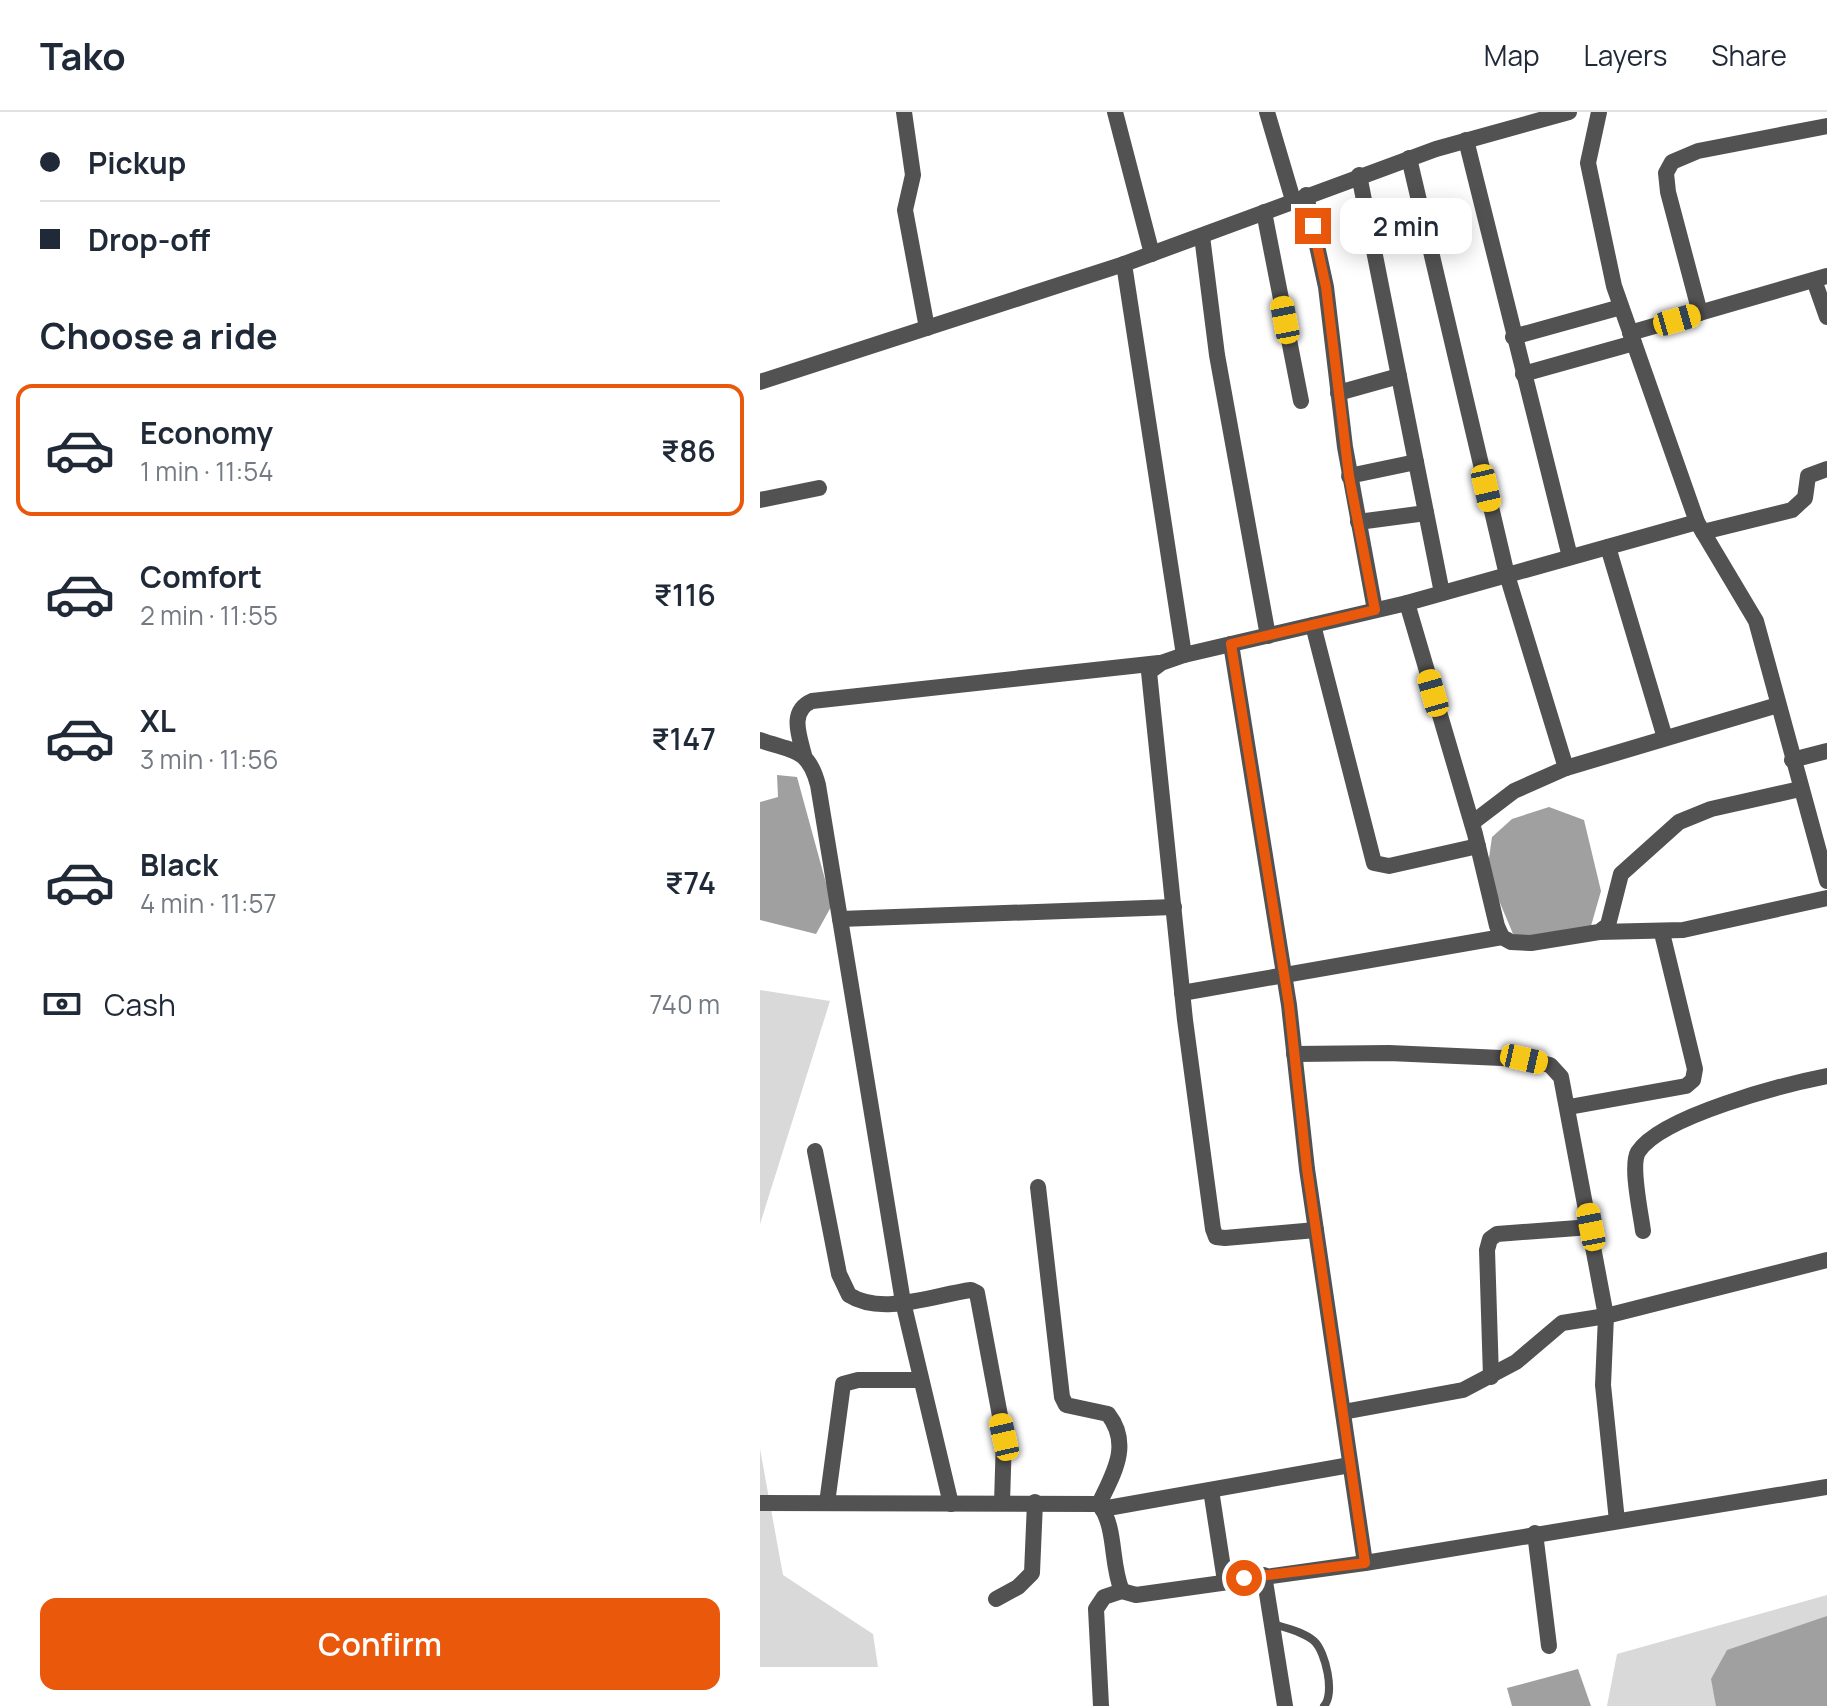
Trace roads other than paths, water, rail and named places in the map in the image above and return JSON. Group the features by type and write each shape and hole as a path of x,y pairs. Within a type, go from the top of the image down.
{"street":[{"path":"904,112 913,175 905,210 927,328"},
{"path":"1115,112 1152,254"},
{"path":"1267,112 1326,287 1349,476 1375,610"},
{"path":"760,382 1124,264 1264,212 1295,193 1569,112"},
{"path":"1599,112 1588,163 1598,219 1621,307 1700,527 1756,621 1827,881"},
{"path":"1700,313 1668,192 1666,173 1672,162 1698,151 1827,126"},
{"path":"1466,140 1570,557"},
{"path":"1409,158 1507,575 1566,768"},
{"path":"1359,175 1442,593"},
{"path":"1264,212 1301,401"},
{"path":"1202,236 1217,355 1268,636"},
{"path":"1124,264 1184,655"},
{"path":"1523,374 1700,313 1820,278 1827,317"},
{"path":"1513,337 1621,307"},
{"path":"1338,393 1399,376"},
{"path":"1349,476 1416,462"},
{"path":"951,1504 903,1302 818,785 813,767 804,755 798,712 802,706 812,701 1161,663 1407,603 1608,547 1792,510 1805,498 1808,476 1827,469"},
{"path":"760,500 819,488"},
{"path":"1358,522 1426,513"},
{"path":"1608,547 1665,738"},
{"path":"1407,603 1502,937"},
{"path":"1313,625 1374,863 1389,866 1478,846"},
{"path":"1231,644 1285,977 1316,1230 1365,1563"},
{"path":"1161,663 1149,672 1148,684 1182,993 1216,1237 1316,1230"},
{"path":"1472,823 1514,791 1566,768 1778,705"},
{"path":"760,740 804,755"},
{"path":"1792,760 1827,751"},
{"path":"1182,993 1502,937 1531,943 1586,937 1608,925 1621,874 1679,822 1711,809 1800,789"},
{"path":"1599,932 1662,933 1827,898"},
{"path":"840,919 1174,907"},
{"path":"1569,1107 1686,1086 1693,1080 1695,1069 1662,933"},
{"path":"1294,1054 1389,1053 1524,1059 1550,1065 1561,1077 1606,1316 1603,1385 1617,1521"},
{"path":"1643,1231 1635,1166 1637,1153 1650,1140 1745,1095 1827,1076"},
{"path":"815,1151 843,1286 849,1295 868,1303 903,1302 971,1290 977,1293 1004,1437 1002,1503"},
{"path":"1038,1187 1062,1397 1066,1405 1108,1414 1119,1434 1120,1459 1100,1506"},
{"path":"1491,1377 1487,1250 1490,1239 1497,1234 1591,1227"},
{"path":"1343,1412 1446,1395 1491,1377 1516,1362 1562,1323 1606,1316 1827,1260"},
{"path":"827,1503 839,1394 843,1384 858,1380 921,1380"},
{"path":"760,1503 1035,1502 1100,1506 1350,1465"},
{"path":"1101,1706 1096,1609 1104,1597 1122,1591 1136,1595 1365,1563 1827,1487"},
{"path":"1211,1490 1225,1581"},
{"path":"996,1599 1018,1587 1032,1573 1035,1502"},
{"path":"1100,1506 1107,1516 1122,1591"},
{"path":"1535,1533 1549,1646"},
{"path":"1264,1575 1285,1706"}],"lane":[{"path":"1273,1623 1312,1639 1318,1646 1330,1692 1324,1706"}]}
